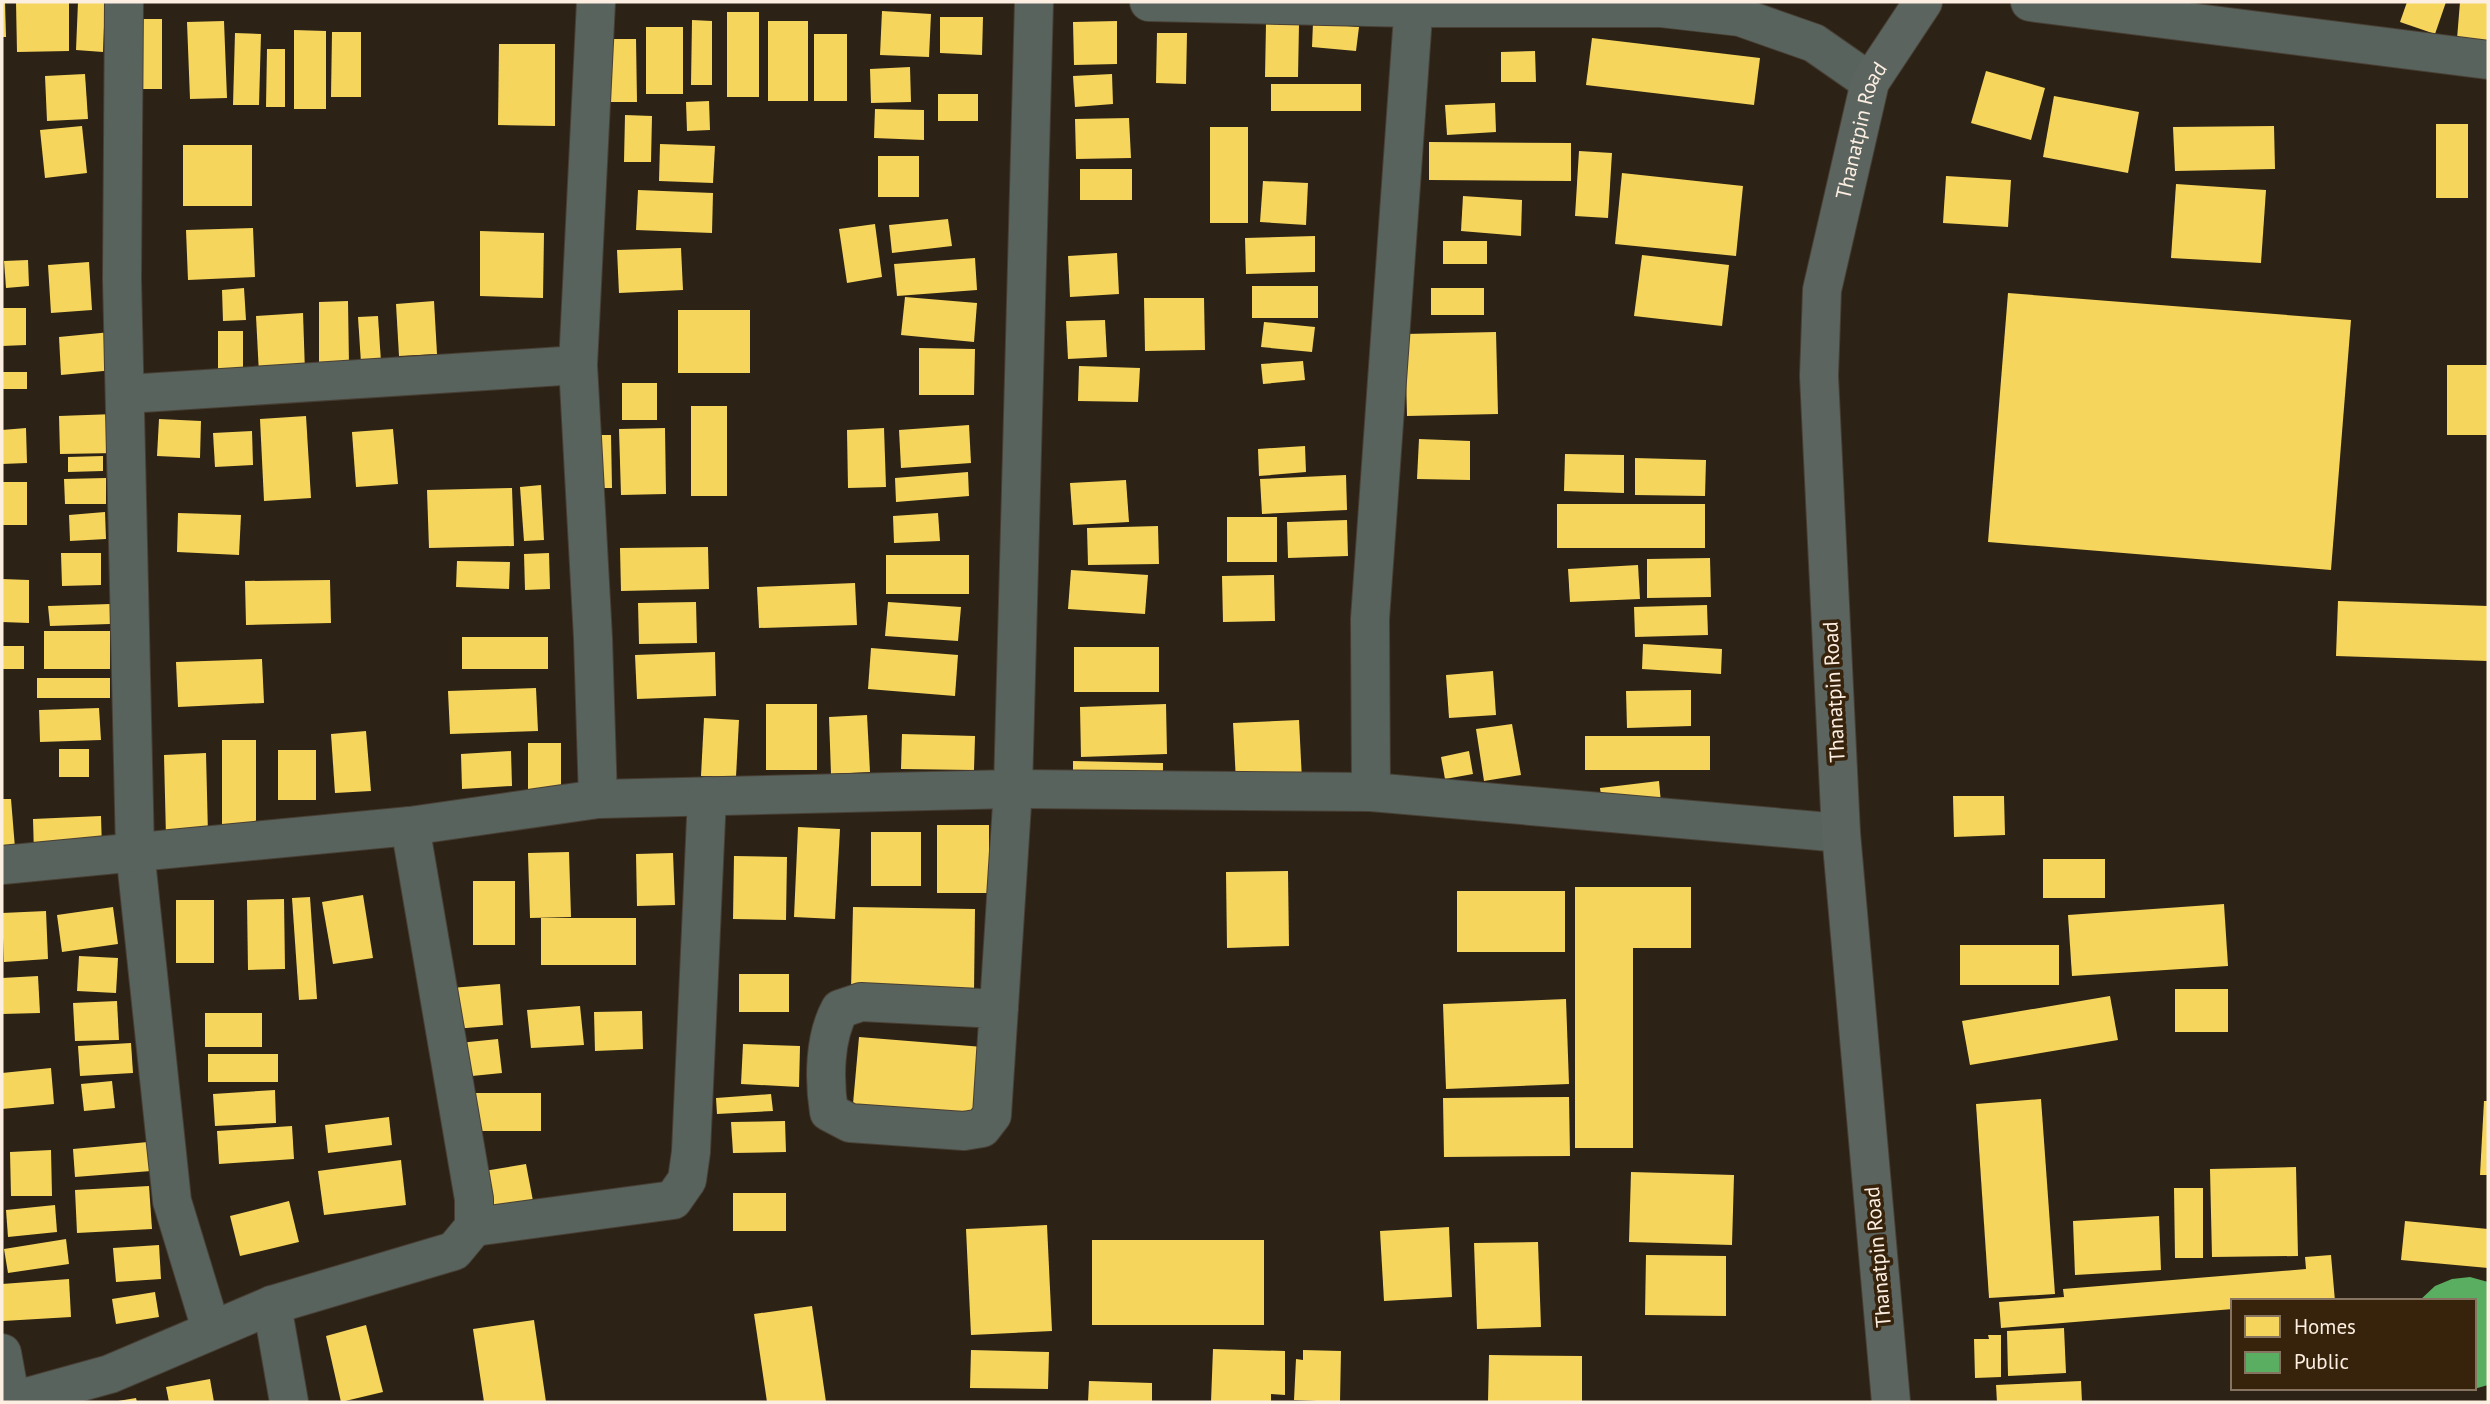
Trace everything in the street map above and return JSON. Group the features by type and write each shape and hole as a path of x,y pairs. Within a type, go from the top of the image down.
{"main road":[{"name":"Thanatpin Road","path":"1891,1402 1841,834 1819,376 1822,290 1870,82 1923,2"}],"street":[{"path":"124,2 122,279 127,394 135,850 172,1200 211,1329"},
{"path":"596,2 578,365 593,638 598,799"},
{"path":"999,1009 861,1002 840,1009 831,1024 825,1088 829,1112 850,1123 964,1131 982,1128 992,1115 999,1009 1013,789 1034,2"},
{"path":"1149,2 1661,8 1740,17 1814,43 1870,82"},
{"path":"2030,2 2488,60"},
{"path":"1371,792 1370,619 1414,5"},
{"path":"127,394 578,365"},
{"path":"2,865 135,850 410,826 598,799 1013,789 1371,792 1841,834"},
{"path":"474,1227 673,1200 687,1180 691,1152 707,796"},
{"path":"2,1353 10,1402 110,1374 272,1305 454,1251 474,1227 474,1199 410,826"},
{"path":"272,1305 289,1402"}],"building: Homes":[{"path":"2,2 5,2 6,37 2,37"},
{"path":"16,2 69,2 69,51 17,52"},
{"path":"78,2 105,2 103,52 76,50"},
{"path":"2407,2 2446,2 2435,34 2400,22"},
{"path":"2460,2 2488,2 2488,42 2457,39"},
{"path":"882,11 931,14 929,57 880,55"},
{"path":"727,12 759,12 759,97 727,97"},
{"path":"940,17 983,17 982,55 940,53"},
{"path":"133,19 162,19 162,89 133,89"},
{"path":"692,20 712,21 712,85 691,85"},
{"path":"224,21 227,98 190,99 187,22"},
{"path":"768,21 808,21 808,101 768,101"},
{"path":"1117,21 1117,64 1074,65 1073,22"},
{"path":"1266,23 1299,24 1298,77 1265,77"},
{"path":"1313,23 1359,27 1356,51 1312,47"},
{"path":"646,27 683,27 683,94 646,94"},
{"path":"294,30 326,31 326,109 294,109"},
{"path":"332,32 361,32 361,97 331,97"},
{"path":"235,33 261,34 259,105 233,105"},
{"path":"1157,33 1187,33 1186,84 1156,83"},
{"path":"814,34 847,34 847,101 814,101"},
{"path":"1592,38 1760,58 1754,105 1586,85"},
{"path":"605,39 636,39 637,102 606,102"},
{"path":"499,44 555,44 555,126 498,125"},
{"path":"267,49 285,49 285,107 266,107"},
{"path":"1535,51 1536,82 1501,82 1501,52"},
{"path":"910,67 911,102 871,103 870,69"},
{"path":"1986,71 2045,88 2031,140 1971,123"},
{"path":"85,74 88,119 47,121 45,76"},
{"path":"1112,74 1113,104 1075,107 1073,76"},
{"path":"1271,84 1361,84 1361,111 1271,111"},
{"path":"938,94 978,94 978,121 938,121"},
{"path":"2054,96 2139,112 2128,173 2043,157"},
{"path":"709,101 710,130 687,131 686,102"},
{"path":"1495,103 1496,132 1447,135 1445,105"},
{"path":"875,109 924,110 924,140 874,138"},
{"path":"625,115 652,116 651,162 624,162"},
{"path":"1129,118 1131,158 1076,159 1075,119"},
{"path":"2436,124 2468,124 2468,198 2436,198"},
{"path":"82,126 87,173 45,178 40,130"},
{"path":"2274,126 2275,169 2175,171 2173,127"},
{"path":"1210,127 1248,127 1248,223 1210,223"},
{"path":"1429,142 1571,143 1571,181 1429,180"},
{"path":"660,144 715,146 713,183 659,181"},
{"path":"183,145 252,145 252,206 183,206"},
{"path":"1579,151 1612,153 1608,218 1575,216"},
{"path":"878,156 919,156 919,197 878,197"},
{"path":"1080,169 1132,169 1132,200 1080,200"},
{"path":"1622,173 1743,186 1736,256 1615,244"},
{"path":"1946,176 2011,180 2008,227 1943,223"},
{"path":"1263,181 1308,183 1306,225 1260,222"},
{"path":"2176,184 2266,190 2261,263 2171,258"},
{"path":"638,190 713,193 712,233 636,230"},
{"path":"1463,196 1522,200 1521,236 1461,231"},
{"path":"948,219 952,246 892,253 889,225"},
{"path":"875,224 882,277 847,283 839,229"},
{"path":"253,228 255,277 188,280 186,230"},
{"path":"480,231 544,233 543,298 480,296"},
{"path":"1315,236 1315,272 1246,274 1245,238"},
{"path":"1443,241 1487,241 1487,264 1443,264"},
{"path":"681,248 683,290 619,293 617,250"},
{"path":"1117,253 1119,294 1070,297 1068,256"},
{"path":"1642,255 1729,265 1722,326 1634,316"},
{"path":"975,258 977,290 897,296 894,264"},
{"path":"28,260 29,286 6,288 4,261"},
{"path":"89,262 92,310 51,313 48,265"},
{"path":"1252,286 1318,286 1318,318 1252,318"},
{"path":"244,288 246,320 223,321 222,290"},
{"path":"1431,288 1484,288 1484,315 1431,315"},
{"path":"2008,293 2351,320 2331,570 1988,542"},
{"path":"905,297 977,303 974,342 901,335"},
{"path":"1144,298 1204,298 1205,350 1145,351"},
{"path":"348,301 349,366 319,367 319,302"},
{"path":"434,301 437,354 399,356 396,304"},
{"path":"2,308 26,308 26,345 2,346"},
{"path":"678,310 750,310 750,373 678,373"},
{"path":"303,313 305,372 259,374 256,316"},
{"path":"378,316 381,362 361,363 358,317"},
{"path":"1105,320 1107,357 1068,359 1066,321"},
{"path":"1264,322 1315,327 1312,352 1261,347"},
{"path":"218,331 243,331 243,372 218,372"},
{"path":"111,332 114,370 61,375 59,337"},
{"path":"1496,332 1498,414 1407,416 1405,334"},
{"path":"919,348 975,349 974,395 919,395"},
{"path":"1303,361 1305,380 1263,384 1261,364"},
{"path":"2447,365 2488,365 2488,435 2447,435"},
{"path":"1079,366 1140,368 1138,402 1078,401"},
{"path":"3,372 27,372 27,389 3,389"},
{"path":"622,383 657,383 657,420 622,420"},
{"path":"691,406 727,406 727,496 691,496"},
{"path":"115,414 117,453 60,454 59,416"},
{"path":"306,416 311,498 264,501 260,419"},
{"path":"159,419 201,421 200,458 157,456"},
{"path":"969,425 971,463 901,468 899,430"},
{"path":"26,428 27,463 2,464 2,430"},
{"path":"665,428 666,494 621,495 619,429"},
{"path":"884,428 886,487 848,488 847,430"},
{"path":"393,429 398,484 356,487 352,432"},
{"path":"252,431 253,465 215,467 213,433"},
{"path":"594,435 611,435 612,488 595,488"},
{"path":"1419,439 1470,441 1470,480 1417,479"},
{"path":"1305,446 1306,472 1259,476 1258,449"},
{"path":"1565,454 1624,455 1624,493 1564,491"},
{"path":"103,456 103,471 68,472 68,457"},
{"path":"1635,458 1706,460 1705,496 1635,495"},
{"path":"968,472 969,496 896,502 895,478"},
{"path":"1346,475 1347,510 1262,514 1260,479"},
{"path":"106,478 106,504 65,504 64,479"},
{"path":"1126,480 1129,522 1073,525 1070,483"},
{"path":"2,482 27,482 27,525 2,525"},
{"path":"541,485 544,540 524,541 520,487"},
{"path":"512,488 514,546 429,548 427,490"},
{"path":"1557,504 1705,504 1705,548 1557,548"},
{"path":"105,512 106,539 70,541 69,515"},
{"path":"178,513 241,515 239,555 177,552"},
{"path":"938,513 940,541 894,543 893,516"},
{"path":"1227,517 1277,517 1277,562 1227,562"},
{"path":"1347,520 1348,556 1288,558 1287,522"},
{"path":"1158,526 1159,564 1088,565 1087,528"},
{"path":"708,547 709,589 621,591 620,548"},
{"path":"61,553 101,553 101,585 62,586"},
{"path":"549,553 550,589 525,590 524,554"},
{"path":"886,555 969,555 969,594 886,594"},
{"path":"1710,558 1711,597 1647,598 1647,559"},
{"path":"457,561 510,562 509,589 456,587"},
{"path":"1638,565 1640,599 1570,602 1568,569"},
{"path":"1071,570 1148,575 1145,614 1068,609"},
{"path":"1274,575 1275,621 1223,622 1222,576"},
{"path":"2,579 29,580 29,623 2,622"},
{"path":"330,580 331,623 246,625 245,581"},
{"path":"855,583 857,625 759,628 757,587"},
{"path":"2338,601 2488,606 2488,661 2336,656"},
{"path":"696,602 697,643 639,644 638,603"},
{"path":"888,602 961,607 958,641 885,636"},
{"path":"110,604 110,624 50,626 48,606"},
{"path":"1707,605 1708,635 1635,637 1634,607"},
{"path":"44,631 110,631 110,669 44,669"},
{"path":"462,637 548,637 548,669 462,669"},
{"path":"1643,644 1722,649 1721,674 1642,669"},
{"path":"2,646 24,646 24,669 2,669"},
{"path":"1074,647 1159,647 1159,692 1074,692"},
{"path":"871,648 958,655 955,696 868,689"},
{"path":"715,652 716,696 637,699 635,655"},
{"path":"262,659 264,703 178,707 176,662"},
{"path":"1493,671 1496,715 1449,718 1446,675"},
{"path":"37,678 110,678 110,698 37,698"},
{"path":"536,688 538,731 450,734 448,691"},
{"path":"1691,690 1691,726 1627,728 1626,691"},
{"path":"766,704 817,704 817,770 766,770"},
{"path":"1166,704 1167,754 1081,757 1080,707"},
{"path":"99,708 101,740 40,742 39,710"},
{"path":"867,715 870,772 831,774 829,717"},
{"path":"704,718 739,720 736,777 701,776"},
{"path":"1299,720 1302,780 1236,782 1233,723"},
{"path":"1512,724 1521,775 1484,781 1476,729"},
{"path":"366,731 371,791 335,793 331,734"},
{"path":"902,734 975,736 974,770 901,769"},
{"path":"1585,736 1710,736 1710,770 1585,770"},
{"path":"222,740 256,740 256,824 222,824"},
{"path":"528,743 561,743 561,799 528,799"},
{"path":"59,749 89,749 89,777 59,777"},
{"path":"278,750 316,750 316,800 278,800"},
{"path":"511,751 512,786 462,789 461,754"},
{"path":"1469,751 1473,774 1445,779 1441,757"},
{"path":"206,753 208,835 166,837 164,755"},
{"path":"1073,761 1163,763 1163,780 1073,777"},
{"path":"1659,781 1661,803 1603,810 1600,788"},
{"path":"1953,796 2004,796 2005,835 1954,837"},
{"path":"2,799 11,799 15,848 2,848"},
{"path":"101,816 102,849 34,853 33,819"},
{"path":"937,825 989,825 989,893 937,893"},
{"path":"798,827 840,829 835,919 794,917"},
{"path":"871,832 921,832 921,886 871,886"},
{"path":"569,852 571,917 530,918 528,853"},
{"path":"673,853 675,905 637,906 636,854"},
{"path":"734,856 787,857 786,920 733,919"},
{"path":"2043,859 2105,859 2105,898 2043,898"},
{"path":"1288,871 1289,946 1227,948 1226,872"},
{"path":"473,881 515,881 515,945 473,945"},
{"path":"1575,887 1691,887 1691,948 1633,948 1633,1148 1575,1148"},
{"path":"1457,891 1565,891 1565,952 1457,952"},
{"path":"363,895 373,958 333,964 322,902"},
{"path":"310,897 317,999 299,1000 292,898"},
{"path":"284,899 285,969 248,970 247,900"},
{"path":"176,900 214,900 214,963 176,963"},
{"path":"2224,904 2228,966 2072,976 2068,915"},
{"path":"113,907 118,944 62,952 57,915"},
{"path":"853,907 975,909 974,992 851,990"},
{"path":"46,911 48,959 4,962 2,913"},
{"path":"541,918 636,918 636,965 541,965"},
{"path":"1960,945 2059,945 2059,985 1960,985"},
{"path":"79,956 118,958 116,993 77,991"},
{"path":"739,974 789,974 789,1012 739,1012"},
{"path":"38,976 40,1013 2,1014 2,978"},
{"path":"500,984 503,1025 454,1029 451,988"},
{"path":"2175,989 2228,989 2228,1032 2175,1032"},
{"path":"2110,996 2118,1040 1970,1065 1962,1021"},
{"path":"1566,999 1569,1084 1446,1089 1443,1004"},
{"path":"117,1001 119,1040 75,1041 73,1003"},
{"path":"580,1006 584,1045 531,1048 527,1010"},
{"path":"642,1011 643,1049 595,1051 594,1012"},
{"path":"205,1013 262,1013 262,1047 205,1047"},
{"path":"859,1037 983,1047 977,1126 852,1115"},
{"path":"498,1039 502,1073 462,1077 459,1043"},
{"path":"131,1043 133,1073 80,1076 78,1046"},
{"path":"743,1044 800,1046 799,1087 741,1084"},
{"path":"208,1054 278,1054 278,1082 208,1082"},
{"path":"51,1068 54,1104 2,1109 2,1073"},
{"path":"112,1081 115,1108 84,1111 81,1084"},
{"path":"275,1090 276,1123 215,1126 213,1094"},
{"path":"476,1093 541,1093 541,1131 476,1131"},
{"path":"771,1094 773,1111 717,1114 716,1098"},
{"path":"1569,1097 1570,1156 1444,1157 1443,1098"},
{"path":"2041,1099 2055,1294 1989,1298 1976,1104"},
{"path":"2484,1101 2488,1101 2488,1175 2480,1175"},
{"path":"389,1117 392,1145 328,1153 325,1125"},
{"path":"785,1121 786,1152 733,1153 731,1122"},
{"path":"292,1126 294,1159 219,1164 217,1131"},
{"path":"148,1142 151,1171 75,1177 73,1149"},
{"path":"51,1150 52,1196 11,1196 10,1152"},
{"path":"401,1160 406,1205 324,1215 318,1171"},
{"path":"526,1164 533,1201 485,1209 478,1172"},
{"path":"2296,1167 2298,1256 2212,1257 2210,1169"},
{"path":"1631,1172 1734,1175 1732,1245 1629,1242"},
{"path":"149,1186 152,1229 77,1233 75,1190"},
{"path":"2174,1188 2203,1188 2203,1258 2175,1258"},
{"path":"733,1193 786,1193 786,1231 733,1231"},
{"path":"289,1201 299,1242 240,1256 230,1216"},
{"path":"55,1205 57,1232 8,1237 6,1210"},
{"path":"2159,1216 2161,1270 2075,1275 2073,1221"},
{"path":"2405,1221 2488,1229 2488,1268 2401,1260"},
{"path":"1047,1225 1052,1331 971,1335 966,1229"},
{"path":"1449,1227 1452,1297 1384,1301 1380,1231"},
{"path":"66,1239 69,1264 8,1273 4,1249"},
{"path":"1092,1240 1264,1240 1264,1325 1092,1325"},
{"path":"1538,1242 1541,1327 1477,1329 1474,1243"},
{"path":"159,1245 161,1279 116,1282 113,1248"},
{"path":"1646,1255 1726,1256 1726,1316 1645,1315"},
{"path":"2331,1255 2335,1299 2231,1299 2231,1309 2001,1328 1999,1302 2064,1297 2063,1289 2306,1269 2305,1257"},
{"path":"69,1279 71,1317 3,1321 2,1284"},
{"path":"155,1292 159,1317 116,1324 112,1299"},
{"path":"812,1306 826,1402 767,1402 754,1314"},
{"path":"534,1320 546,1402 484,1402 473,1329"},
{"path":"366,1325 383,1392 341,1402 326,1336"},
{"path":"2064,1328 2066,1373 2008,1376 2007,1331"},
{"path":"1988,1335 2001,1335 2001,1377 1975,1378 1974,1339 1989,1339"},
{"path":"1213,1349 1285,1351 1285,1395 1271,1394 1271,1402 1211,1402"},
{"path":"971,1350 1049,1352 1048,1389 970,1388"},
{"path":"1303,1350 1341,1351 1340,1402 1294,1400 1296,1359 1303,1360"},
{"path":"1489,1355 1582,1356 1582,1402 1488,1402"},
{"path":"210,1379 214,1402 169,1402 166,1387"},
{"path":"1089,1381 1152,1383 1152,1402 1088,1402"},
{"path":"2081,1381 2082,1402 1997,1402 1996,1385"},
{"path":"136,1398 137,1402 118,1402 118,1401"}],"building: Public":[{"path":"2470,1277 2488,1282 2488,1385 2476,1388 2476,1299 2421,1299 2435,1286 2452,1279"}]}
